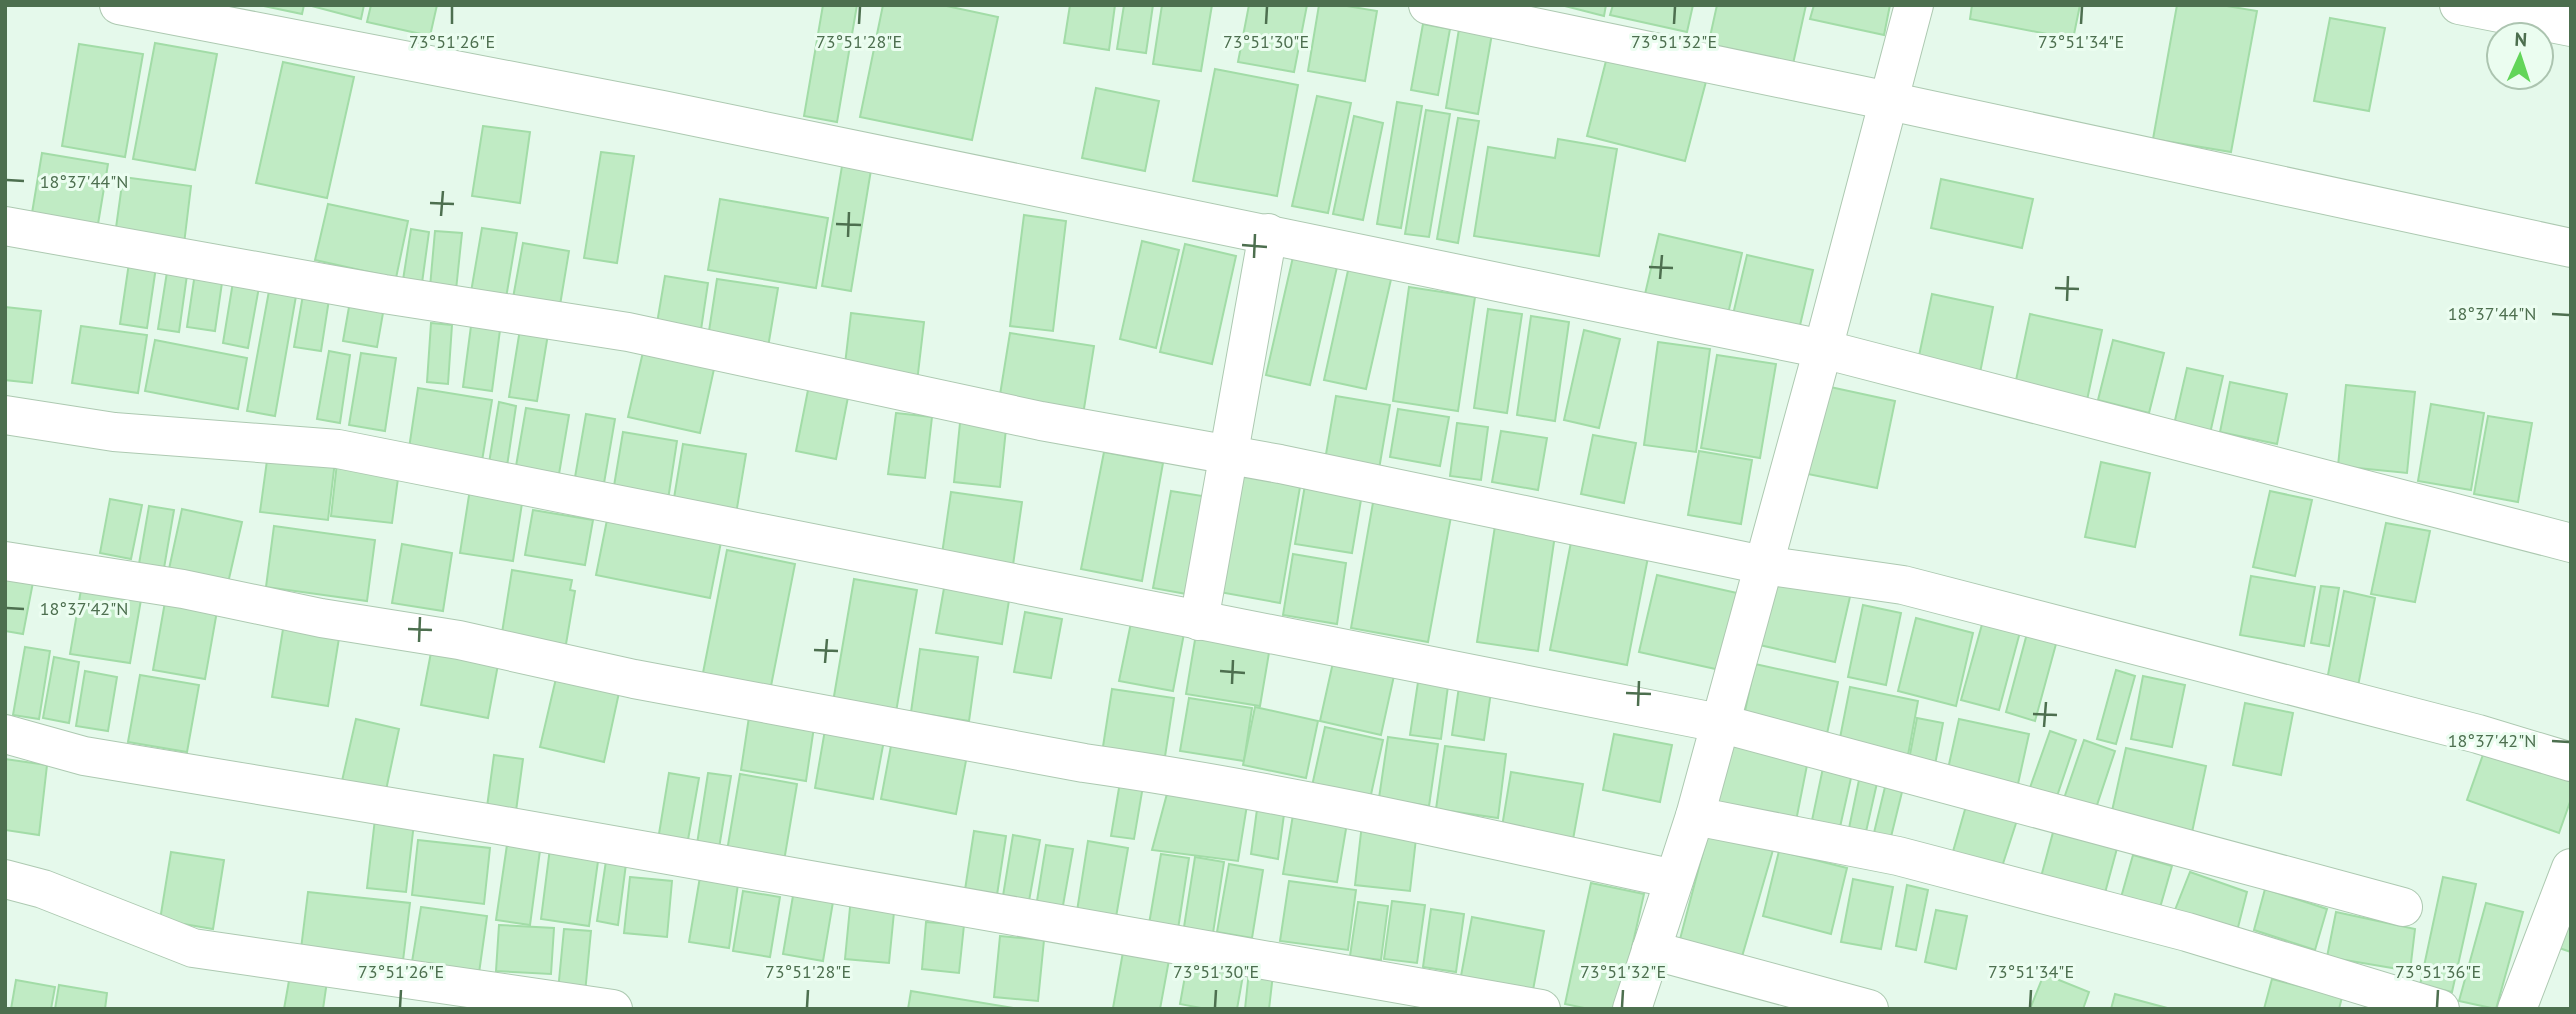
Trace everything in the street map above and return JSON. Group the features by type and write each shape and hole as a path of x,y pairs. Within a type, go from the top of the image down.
{"street":[{"path":"119,5 662,110 1823,349 2571,543"},
{"path":"1428,5 2571,248"},
{"path":"1632,1009 1695,816 1914,5"},
{"path":"2459,5 2571,27"},
{"path":"5,226 384,294 628,332 1041,421 1229,454 1763,565 1903,585 2452,727 2571,762"},
{"path":"1199,621 1268,233"},
{"path":"5,415 114,432 338,449 1719,723 2403,908"},
{"path":"5,561 183,589 321,618 459,640 634,679 1421,824 1674,879"},
{"path":"5,734 85,756 493,824 1541,1009"},
{"path":"1695,816 1898,856 2186,932 2440,1009"},
{"path":"2517,1009 2571,868"},
{"path":"5,879 43,889 193,948 613,1009"},
{"path":"1651,950 1870,1009"}],"building":[{"path":"259,5 304,5 302,14"},
{"path":"308,5 364,5 361,19"},
{"path":"371,5 437,5 430,36 367,22"},
{"path":"823,5 857,5 837,122 804,116"},
{"path":"883,5 942,5 998,17 972,140 860,117"},
{"path":"1070,5 1115,5 1109,50 1064,43"},
{"path":"1124,5 1153,5 1146,53 1117,49"},
{"path":"1162,5 1212,5 1201,71 1153,64"},
{"path":"1249,5 1307,5 1294,72 1238,62"},
{"path":"1319,5 1341,5 1377,11 1365,81 1308,71"},
{"path":"1561,5 1606,5 1604,16"},
{"path":"1613,5 1693,5 1687,32 1610,15"},
{"path":"1717,5 1806,5 1791,73 1706,55"},
{"path":"1814,5 1890,5 1884,35 1810,19"},
{"path":"1972,5 2080,5 2073,39 1970,19"},
{"path":"2177,5 2221,5 2257,11 2231,152 2153,139"},
{"path":"2330,18 2385,28 2369,111 2314,101"},
{"path":"1460,23 1493,28 1478,114 1446,108"},
{"path":"1423,24 1450,29 1438,95 1411,90"},
{"path":"155,43 217,54 195,170 133,159"},
{"path":"79,44 143,54 125,157 62,146"},
{"path":"1609,49 1708,74 1685,161 1587,136"},
{"path":"283,62 354,77 327,198 256,183"},
{"path":"1215,69 1298,85 1277,196 1193,181"},
{"path":"1096,88 1159,101 1145,171 1082,158"},
{"path":"1317,96 1351,103 1328,213 1292,206"},
{"path":"1397,102 1422,106 1401,228 1377,224"},
{"path":"1426,110 1450,114 1429,237 1405,234"},
{"path":"1354,116 1383,123 1363,220 1333,214"},
{"path":"1458,118 1479,121 1458,243 1437,239"},
{"path":"483,126 530,132 520,203 472,196"},
{"path":"1558,139 1617,149 1599,256 1474,236 1488,147 1555,158"},
{"path":"601,152 634,156 617,263 584,258"},
{"path":"42,153 108,164 97,230 31,219"},
{"path":"842,166 871,170 851,291 822,286"},
{"path":"123,177 191,186 184,244 115,235"},
{"path":"1941,179 2033,199 2022,248 1931,228"},
{"path":"720,199 828,218 816,288 708,270"},
{"path":"328,204 408,221 396,278 315,260"},
{"path":"1024,215 1066,221 1053,331 1010,326"},
{"path":"482,228 517,233 506,298 471,292"},
{"path":"411,229 429,232 422,283 403,280"},
{"path":"435,231 462,233 456,290 430,287"},
{"path":"1659,234 1742,253 1725,327 1642,307"},
{"path":"1142,241 1179,250 1156,348 1120,339"},
{"path":"523,243 569,251 560,305 513,298"},
{"path":"1185,244 1236,256 1212,364 1160,352"},
{"path":"1747,255 1813,270 1797,338 1731,323"},
{"path":"1293,257 1337,267 1310,385 1266,375"},
{"path":"129,263 156,267 147,328 120,324"},
{"path":"1349,266 1392,275 1366,389 1324,380"},
{"path":"167,272 187,275 179,332 158,329"},
{"path":"195,273 223,276 215,331 187,327"},
{"path":"665,276 708,283 699,343 655,335"},
{"path":"717,279 778,288 767,353 707,344"},
{"path":"233,282 259,287 248,348 223,343"},
{"path":"1409,287 1475,297 1458,411 1393,401"},
{"path":"304,289 330,293 321,351 294,347"},
{"path":"352,290 386,296 377,347 343,341"},
{"path":"269,291 296,296 275,416 247,411"},
{"path":"1932,294 1993,307 1978,383 1916,370"},
{"path":"5,307 41,311 32,383 5,380"},
{"path":"1488,309 1522,314 1507,413 1474,408"},
{"path":"851,313 924,322 917,382 844,373"},
{"path":"2030,314 2102,330 2087,400 2015,385"},
{"path":"1531,316 1569,322 1555,421 1517,415"},
{"path":"431,323 452,325 448,384 427,382"},
{"path":"521,323 549,328 537,401 509,397"},
{"path":"81,326 147,335 138,393 72,383"},
{"path":"471,326 500,330 492,391 463,387"},
{"path":"1584,330 1620,339 1599,428 1564,420"},
{"path":"1010,333 1094,346 1082,421 998,407"},
{"path":"155,340 247,358 238,409 145,391"},
{"path":"2113,340 2164,353 2149,413 2098,400"},
{"path":"1658,342 1710,349 1696,452 1644,445"},
{"path":"329,351 350,355 340,423 317,419"},
{"path":"643,352 714,369 700,433 628,417"},
{"path":"361,353 396,358 385,431 349,425"},
{"path":"1717,355 1776,364 1760,458 1701,448"},
{"path":"2187,368 2223,376 2209,438 2173,429"},
{"path":"2230,382 2287,394 2277,444 2220,432"},
{"path":"809,385 849,392 836,459 796,451"},
{"path":"1821,385 1895,401 1877,488 1803,473"},
{"path":"2346,385 2415,392 2407,473 2338,466"},
{"path":"418,388 492,400 481,467 408,455"},
{"path":"1336,396 1390,405 1379,469 1325,460"},
{"path":"499,402 516,406 507,466 489,463"},
{"path":"2431,404 2484,413 2471,490 2418,481"},
{"path":"526,408 569,415 558,480 515,472"},
{"path":"1398,409 1449,417 1440,466 1390,457"},
{"path":"896,413 932,417 925,478 888,474"},
{"path":"961,413 1007,419 1000,487 954,482"},
{"path":"586,414 615,419 603,489 574,483"},
{"path":"2488,416 2532,423 2518,502 2474,494"},
{"path":"1457,423 1488,427 1481,480 1450,476"},
{"path":"1501,431 1547,438 1538,490 1492,482"},
{"path":"623,432 677,441 667,506 612,498"},
{"path":"1593,435 1636,443 1624,503 1581,494"},
{"path":"683,444 746,454 736,514 673,504"},
{"path":"1699,451 1752,460 1741,524 1688,515"},
{"path":"1104,452 1163,463 1142,581 1081,569"},
{"path":"268,453 335,461 328,520 260,512"},
{"path":"2101,462 2150,473 2135,547 2085,537"},
{"path":"337,463 399,471 392,523 331,516"},
{"path":"1239,474 1300,487 1280,603 1214,591"},
{"path":"1305,485 1362,494 1352,553 1295,544"},
{"path":"470,489 523,497 513,561 460,553"},
{"path":"1171,491 1221,499 1203,597 1153,588"},
{"path":"2270,491 2312,500 2295,576 2253,567"},
{"path":"951,492 1022,502 1013,565 942,554"},
{"path":"1374,497 1452,511 1428,642 1351,628"},
{"path":"110,499 142,505 131,559 100,553"},
{"path":"149,506 174,510 164,568 139,564"},
{"path":"182,509 242,522 228,583 169,569"},
{"path":"533,510 593,520 585,565 525,555"},
{"path":"607,520 721,542 710,598 596,575"},
{"path":"2386,523 2430,531 2415,602 2371,594"},
{"path":"274,526 375,540 367,601 266,587"},
{"path":"1495,526 1555,535 1538,651 1477,642"},
{"path":"1573,532 1650,547 1627,665 1550,650"},
{"path":"402,544 452,553 443,611 392,603"},
{"path":"727,550 795,564 770,691 702,678"},
{"path":"1293,554 1346,563 1337,624 1283,615"},
{"path":"5,569 35,572 23,634 5,631"},
{"path":"512,570 572,580 570,590 575,591 565,650 501,639"},
{"path":"1657,575 1737,593 1720,670 1639,652"},
{"path":"2251,576 2315,587 2304,646 2240,635"},
{"path":"946,577 1011,588 1002,644 936,633"},
{"path":"854,579 917,590 896,712 833,702"},
{"path":"82,584 142,594 130,663 70,654"},
{"path":"1774,585 1852,588 1835,662 1755,644"},
{"path":"2321,586 2339,588 2329,646 2311,643"},
{"path":"2344,591 2375,598 2358,686 2327,680"},
{"path":"165,602 217,611 205,679 153,670"},
{"path":"1863,605 1901,613 1886,685 1848,677"},
{"path":"1986,610 2023,621 1999,710 1961,700"},
{"path":"1025,612 1062,619 1051,678 1014,672"},
{"path":"1133,613 1186,623 1173,691 1119,681"},
{"path":"1916,618 1973,633 1956,706 1898,691"},
{"path":"284,623 340,632 328,706 272,697"},
{"path":"2029,626 2059,633 2035,721 2006,712"},
{"path":"1197,628 1271,641 1260,706 1186,694"},
{"path":"433,642 500,654 488,718 421,705"},
{"path":"25,647 50,651 39,719 13,715"},
{"path":"920,649 978,657 969,721 911,712"},
{"path":"54,657 79,662 69,723 43,718"},
{"path":"1334,658 1395,671 1381,735 1320,721"},
{"path":"1755,664 1838,682 1825,743 1742,725"},
{"path":"2116,670 2135,676 2116,744 2097,739"},
{"path":"85,671 117,677 108,731 76,726"},
{"path":"557,674 620,688 604,762 540,747"},
{"path":"140,675 199,685 187,752 128,742"},
{"path":"2143,676 2185,685 2172,747 2131,739"},
{"path":"1460,680 1492,685 1484,740 1452,735"},
{"path":"1418,682 1448,686 1441,739 1410,735"},
{"path":"1850,687 1918,701 1908,755 1839,743"},
{"path":"1112,689 1174,698 1164,763 1102,753"},
{"path":"1189,698 1252,708 1244,761 1180,751"},
{"path":"2245,703 2293,713 2281,775 2233,765"},
{"path":"1255,707 1318,721 1306,778 1243,765"},
{"path":"749,717 814,727 806,781 741,770"},
{"path":"1917,718 1943,723 1933,775 1907,770"},
{"path":"356,719 399,729 386,790 342,781"},
{"path":"1959,719 2029,734 2016,793 1946,778"},
{"path":"826,724 885,735 873,799 815,788"},
{"path":"1325,727 1383,740 1370,799 1312,786"},
{"path":"2050,731 2076,740 2053,808 2026,799"},
{"path":"1614,734 1672,745 1660,802 1603,790"},
{"path":"893,735 968,750 956,814 881,799"},
{"path":"1388,737 1438,744 1429,806 1379,798"},
{"path":"1726,739 1809,755 1795,826 1713,811"},
{"path":"2084,740 2115,751 2092,820 2060,810"},
{"path":"1445,746 1506,754 1498,818 1436,809"},
{"path":"2126,748 2206,766 2191,837 2110,820"},
{"path":"2485,749 2571,779 2571,799 2559,833 2467,800"},
{"path":"494,755 523,759 516,811 487,807"},
{"path":"5,759 47,765 39,835 5,830"},
{"path":"1824,763 1853,769 1838,836 1810,830"},
{"path":"1511,772 1583,784 1572,845 1501,833"},
{"path":"669,773 699,778 686,851 657,846"},
{"path":"708,773 731,776 719,848 697,844"},
{"path":"740,774 797,784 784,861 727,851"},
{"path":"1121,776 1144,780 1134,839 1111,836"},
{"path":"1859,780 1877,783 1865,836 1848,833"},
{"path":"1885,787 1902,792 1889,845 1872,841"},
{"path":"1168,790 1247,805 1238,861 1152,850"},
{"path":"1968,799 2019,814 1999,876 1950,862"},
{"path":"1258,802 1285,807 1278,859 1251,854"},
{"path":"1293,815 1347,823 1337,882 1283,874"},
{"path":"375,819 414,823 406,892 367,888"},
{"path":"1362,824 1417,830 1410,891 1355,885"},
{"path":"2055,825 2119,841 2102,904 2038,888"},
{"path":"974,831 1006,836 995,908 963,903"},
{"path":"1708,833 1773,850 1741,960 1679,943"},
{"path":"1013,835 1040,840 1027,912 1001,908"},
{"path":"508,838 541,843 530,925 496,920"},
{"path":"418,840 490,848 484,904 412,895"},
{"path":"1088,841 1128,848 1116,917 1077,911"},
{"path":"1046,845 1073,849 1062,911 1036,907"},
{"path":"550,848 599,854 589,926 541,919"},
{"path":"1779,851 1847,868 1831,934 1763,916"},
{"path":"171,852 224,860 213,929 160,920"},
{"path":"1161,854 1189,858 1178,929 1149,924"},
{"path":"2133,855 2172,866 2157,918 2118,908"},
{"path":"1195,857 1224,862 1213,933 1184,927"},
{"path":"606,861 626,864 618,925 597,921"},
{"path":"1229,864 1263,870 1252,938 1217,932"},
{"path":"2190,872 2247,892 2235,939 2171,920"},
{"path":"630,877 672,881 667,937 624,933"},
{"path":"700,877 738,884 729,948 689,942"},
{"path":"2443,877 2476,884 2452,992 2420,985"},
{"path":"1853,879 1893,887 1881,949 1841,942"},
{"path":"1289,881 1356,890 1348,950 1280,941"},
{"path":"1591,883 1644,894 1618,1009 1589,1009 1565,1004"},
{"path":"1907,885 1928,890 1916,950 1896,946"},
{"path":"2265,889 2327,909 2315,950 2254,930"},
{"path":"794,890 834,896 823,961 783,954"},
{"path":"743,891 780,897 770,957 733,951"},
{"path":"308,892 410,903 402,969 300,957"},
{"path":"851,897 895,902 889,963 845,959"},
{"path":"1392,901 1425,905 1417,963 1384,959"},
{"path":"1358,902 1388,906 1381,960 1350,956"},
{"path":"2486,903 2523,912 2496,1009 2459,1001"},
{"path":"2571,904 2571,952 2550,945"},
{"path":"421,907 487,916 479,973 412,962"},
{"path":"1431,909 1464,914 1456,972 1423,967"},
{"path":"1936,910 1967,916 1956,969 1925,962"},
{"path":"2336,912 2415,929 2410,971 2327,957"},
{"path":"1472,917 1544,931 1533,990 1461,976"},
{"path":"926,922 964,925 959,973 922,969"},
{"path":"499,925 554,928 551,974 496,971"},
{"path":"564,929 591,931 585,993 558,991"},
{"path":"1000,936 1044,940 1038,1001 994,997"},
{"path":"1123,952 1169,960 1160,1009 1113,1008"},
{"path":"1189,954 1245,964 1237,1009 1206,1009 1180,1004"},
{"path":"1249,971 1273,974 1269,1009 1245,1009"},
{"path":"2044,974 2089,992 2083,1009 2030,1009"},
{"path":"290,975 327,981 323,1009 284,1009"},
{"path":"2272,979 2342,997 2339,1009 2264,1009"},
{"path":"16,980 55,987 51,1009 11,1009"},
{"path":"59,985 107,993 105,1009 55,1009"},
{"path":"911,991 1019,1009 908,1009"},
{"path":"2115,994 2171,1009 2111,1009"}]}
